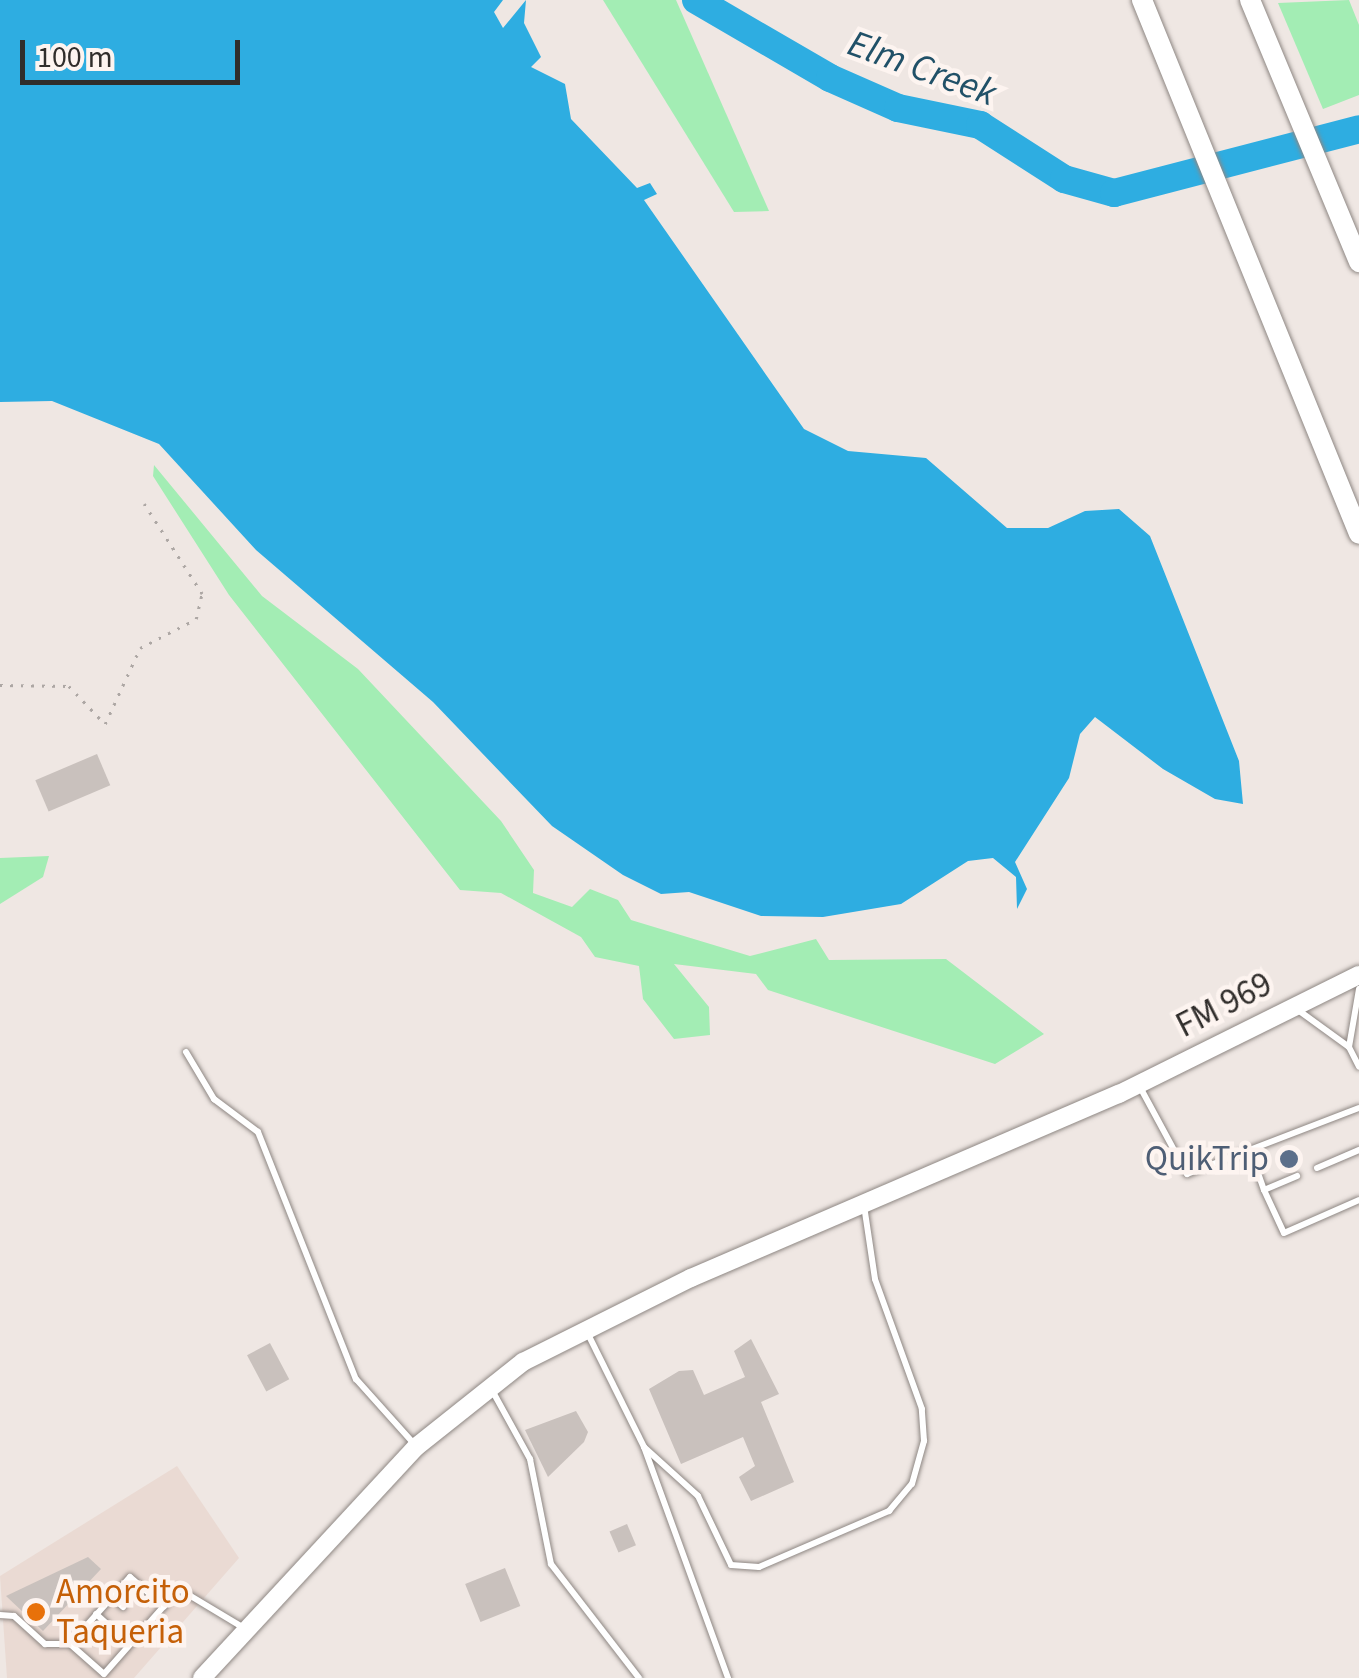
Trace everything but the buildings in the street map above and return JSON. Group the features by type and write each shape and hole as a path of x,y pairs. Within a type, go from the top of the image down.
{"highway":[{"path":"1142,0 1359,534"},
{"path":"1250,0 1359,262"}],"main road":[{"name":"FM 969","path":"202,1678 416,1447 489,1386 584,1326 1119,1094 1359,975"}],"lane":[{"path":"1349,1047 1359,989"},
{"path":"1292,1007 1349,1047 1359,1067"},
{"path":"186,1052 214,1099 258,1132 356,1379 416,1447"},
{"path":"1138,1084 1187,1174 1359,1108"},
{"path":"1250,1150 1284,1233 1359,1200"},
{"path":"1317,1168 1359,1150"},
{"path":"1264,1190 1297,1176"},
{"path":"644,1447 698,1496 731,1565 760,1568 889,1510 912,1484 922,1409 876,1279 864,1204"},
{"path":"584,1326 644,1447 728,1678"},
{"path":"489,1386 530,1459 552,1564 639,1678"},
{"path":"70,1644 130,1577 164,1606"},
{"path":"0,1615 14,1616 46,1644 70,1644 104,1674 179,1589 245,1629"},
{"path":"112,1597 123,1606"},
{"path":"96,1614 108,1624"},
{"path":"136,1618 146,1627"},
{"path":"84,1628 95,1638"},
{"path":"120,1635 130,1644"},
{"path":"108,1650 118,1659"}],"path":[{"path":"0,685 68,686 104,724 118,709 140,648 196,619 202,594 144,504"}],"shaded area":[{"path":"177,1466 239,1558 134,1678 7,1678 0,1576"}],"green space":[{"path":"603,0 676,0 769,211 734,212"},
{"path":"1349,0 1359,25 1359,95 1323,109 1278,3"},
{"path":"154,465 262,596 358,669 501,821 534,870 533,893 572,907 590,889 618,900 631,920 750,956 816,939 829,960 946,959 1044,1034 995,1064 768,990 756,974 674,964 709,1007 710,1035 674,1039 643,999 639,966 595,957 581,937 501,893 460,890 229,595 153,476"},
{"path":"49,856 43,877 0,904 0,858"}],"water":[{"path":"0,0 503,0 494,12 503,28 526,0 524,23 541,57 531,67 565,84 571,119 637,188 650,183 657,194 644,200 804,429 848,451 926,458 1007,528 1048,528 1085,511 1119,509 1150,536 1239,761 1243,804 1215,799 1163,769 1095,717 1080,734 1069,778 1015,862 1027,889 1017,909 1016,877 993,858 968,861 901,904 823,917 761,916 689,892 661,894 623,875 552,826 433,702 256,550 159,444 52,401 0,402"}],"waterway":[{"name":"Elm Creek","path":"696,0 830,78 898,108 980,125 1064,179 1114,193 1359,129"}],"place":[{"name":"QuikTrip","path":"1289,1159"},
{"name":"Amorcito Taqueria","path":"36,1612"}]}
